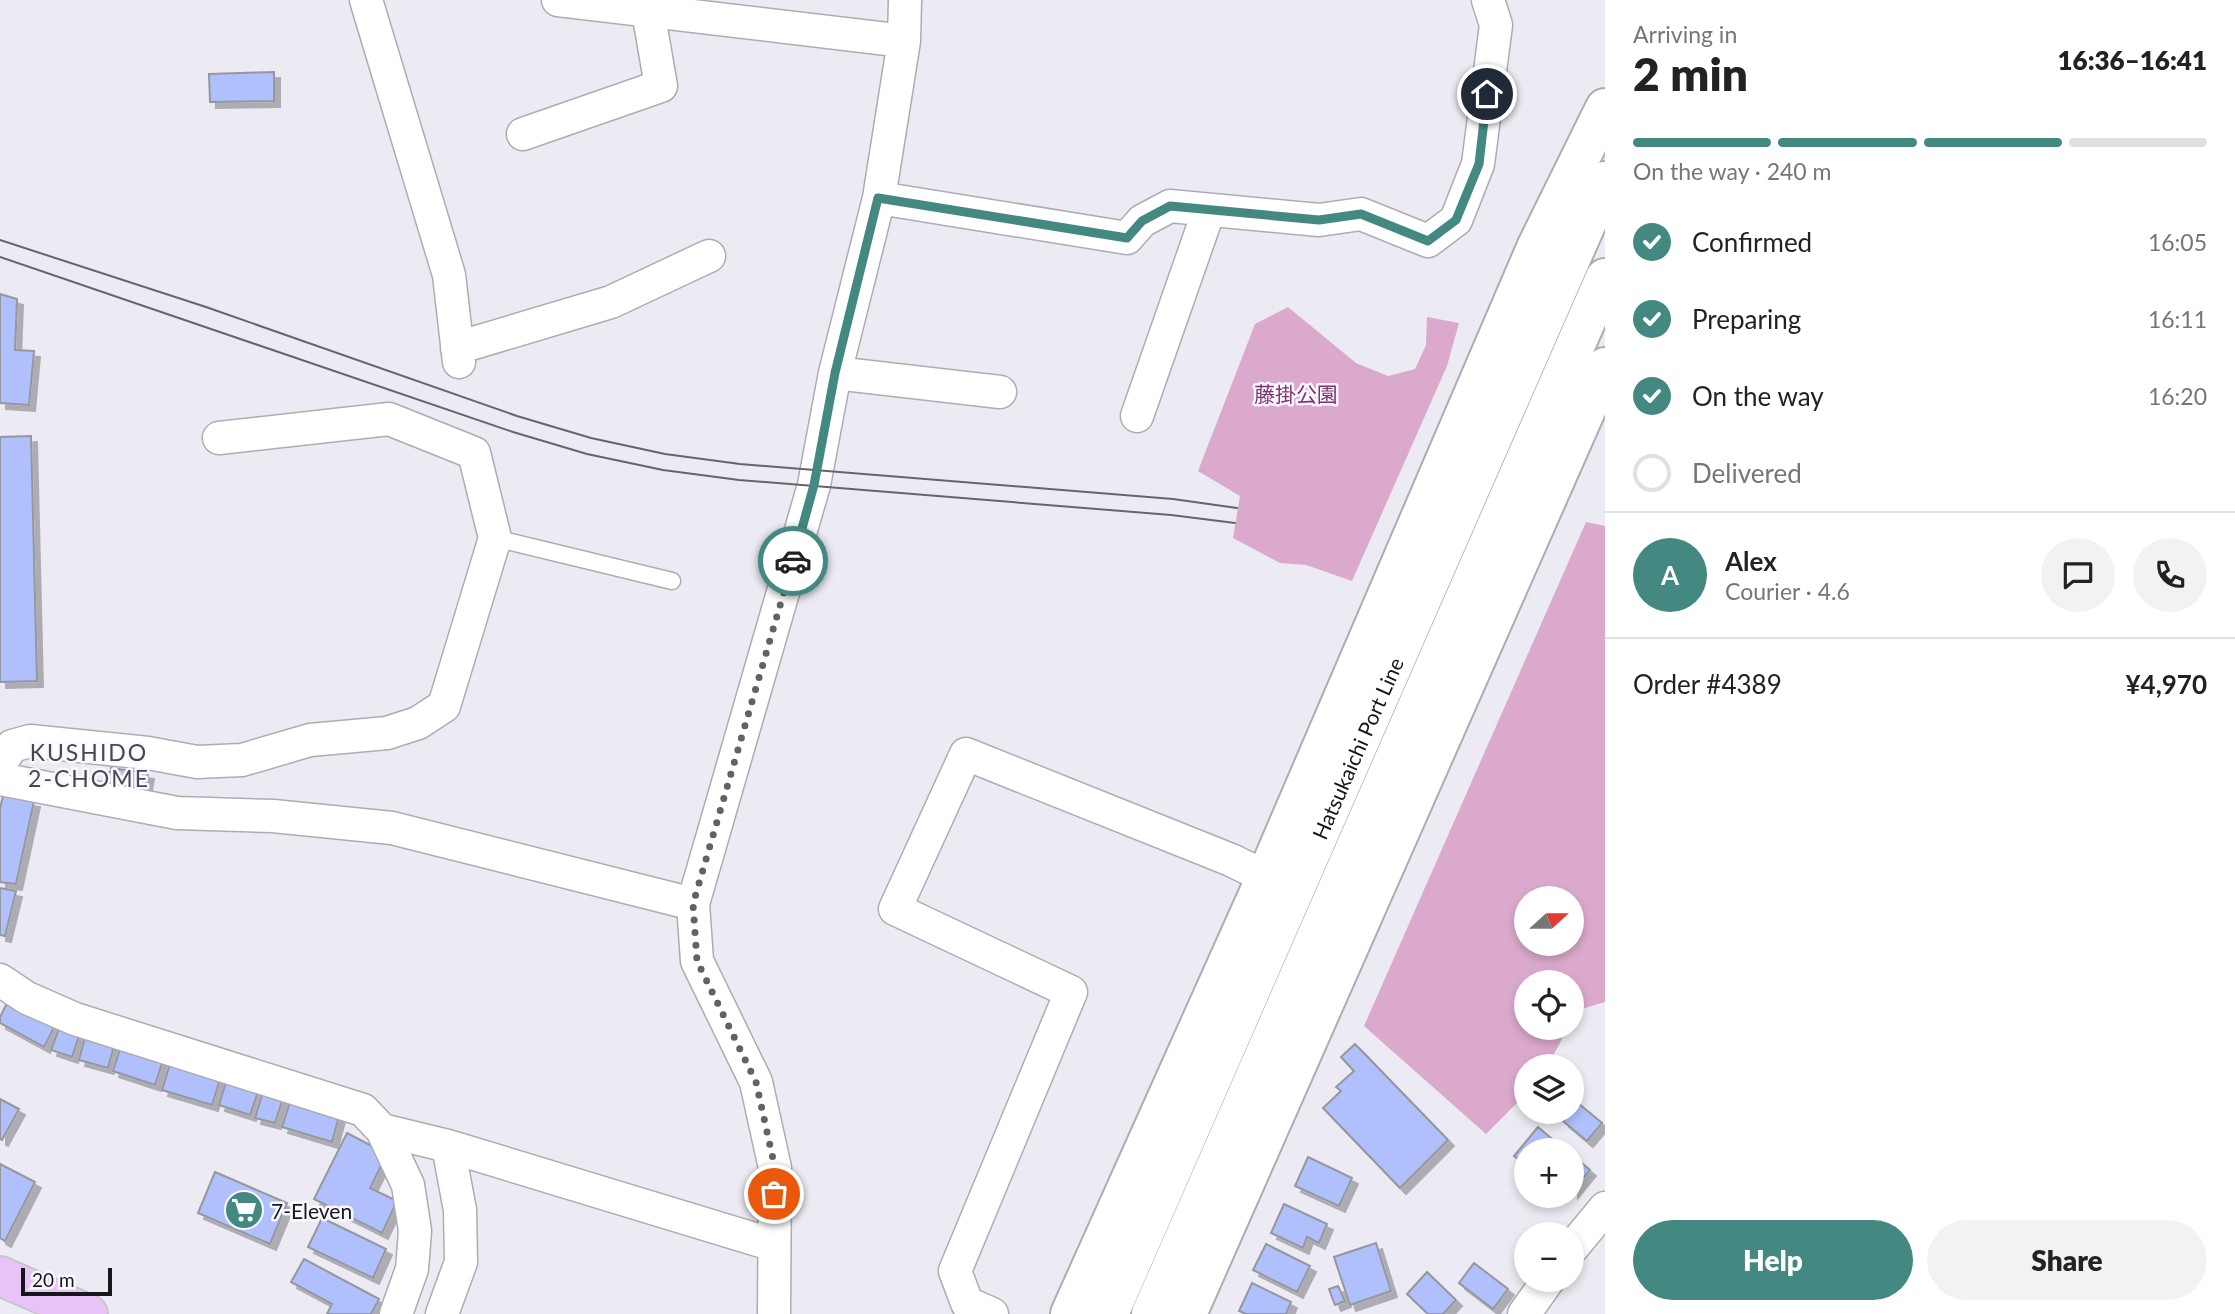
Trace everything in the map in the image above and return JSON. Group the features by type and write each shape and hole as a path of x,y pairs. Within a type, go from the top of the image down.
{"highway":[{"path":"0,1276 88,1314"}],"main road":[{"path":"1070,1314 1266,877 1536,248 1605,108"},
{"name":"Hatsukaichi Port Line","path":"1109,1314 1605,181"},
{"name":"Hatsukaichi Port Line","path":"1152,1314 1605,278"},
{"path":"1187,1314 1603,378"}],"street":[{"path":"366,0 449,275 458,355 611,302 709,256"},
{"path":"558,0 904,41"},
{"path":"774,1314 775,1168 756,1082 697,961 693,904 814,485 835,373 878,198 904,41 905,0"},
{"path":"878,198 1127,238 1142,221 1170,206 1319,220 1361,214 1428,241 1456,220 1479,164 1496,25 1489,0"},
{"path":"523,134 662,86 648,11"},
{"path":"1137,416 1209,210"},
{"path":"835,373 1000,392"},
{"path":"0,764 12,746 30,741 148,753 197,762 242,760 310,740 387,733 418,723 444,706 495,538 474,453 389,419 219,438"},
{"path":"992,1314 967,1303 955,1271 1071,992 895,909 966,754 1231,860 1266,877"},
{"path":"0,779 177,813 273,816 392,828 693,904"},
{"path":"0,980 27,998 75,1019 363,1110 382,1130 408,1185 415,1231 412,1269 396,1314"},
{"path":"382,1130 448,1146 774,1245"},
{"path":"442,1314 461,1262 460,1210 448,1146"},
{"path":"1584,1233 1605,1208"},
{"path":"1524,1314 1540,1292"}],"lane":[{"path":"495,538 672,581"}],"green space":[{"name":"藤掛公園","path":"1288,307 1356,363 1388,376 1415,369 1426,345 1427,317 1459,323 1447,366 1352,581 1306,565 1280,563 1233,538 1240,496 1198,471 1255,324"},
{"path":"1586,522 1605,526 1605,1002 1584,1008 1584,970 1514,970 1514,1040 1561,1040 1554,1054 1514,1054 1514,1106 1486,1134 1364,1026"}],"building":[{"path":"274,72 274,101 210,102 209,74"},
{"path":"0,294 17,299 15,350 34,351 29,405 0,403"},
{"path":"31,436 37,681 0,682 0,437"},
{"path":"111,768 148,773 145,791 109,786 108,772 111,772"},
{"path":"3,796 34,801 16,884 0,882 0,808"},
{"path":"0,888 16,891 5,936 0,935"},
{"path":"9,999 56,1024 44,1047 0,1023 0,1017"},
{"path":"60,1026 80,1033 72,1057 51,1050"},
{"path":"85,1037 114,1046 108,1068 79,1060"},
{"path":"1355,1044 1448,1140 1400,1188 1323,1108 1341,1091 1336,1087 1354,1071 1341,1057"},
{"path":"121,1046 163,1060 155,1085 113,1071"},
{"path":"170,1064 220,1079 212,1105 162,1090"},
{"path":"226,1082 258,1092 250,1115 219,1105"},
{"path":"263,1092 283,1098 275,1123 255,1118"},
{"path":"0,1099 19,1109 2,1140 0,1139"},
{"path":"290,1102 339,1116 332,1142 282,1127"},
{"path":"1584,1108 1602,1123 1587,1141 1567,1124 1584,1124"},
{"path":"1538,1127 1551,1138 1529,1138"},
{"path":"347,1133 372,1146 383,1162 370,1188 397,1201 382,1233 314,1199"},
{"path":"1308,1157 1352,1178 1339,1206 1295,1186"},
{"path":"0,1164 35,1182 5,1241 0,1238"},
{"path":"1584,1165 1590,1170 1584,1177"},
{"path":"215,1172 287,1203 270,1244 198,1213"},
{"path":"1284,1204 1327,1224 1319,1243 1307,1237 1303,1248 1271,1233"},
{"path":"322,1218 386,1249 373,1278 308,1247"},
{"path":"1376,1243 1391,1291 1350,1305 1334,1257"},
{"path":"1266,1244 1310,1266 1297,1292 1253,1270"},
{"path":"304,1259 379,1299 371,1314 327,1314 332,1304 291,1282"},
{"path":"1474,1263 1508,1289 1493,1309 1459,1283"},
{"path":"1427,1272 1456,1300 1443,1314 1428,1314 1407,1294"},
{"path":"1252,1283 1291,1302 1286,1314 1246,1314 1239,1311"},
{"path":"1338,1286 1345,1301 1335,1305 1329,1289"}],"tram line":[{"path":"0,240 206,307 517,416 591,438 665,454 740,464 1173,499 1237,508"},
{"path":"0,257 513,432 587,454 663,470 739,480 1171,515 1235,523"}],"way so far":[{"path":"774,1194 775,1168 756,1082 697,961 693,904 793,561"}],"place":[{"name":"7-Eleven","path":"244,1210"}],"district":[{"name":"KUSHIDO 2-CHOME","path":"89,765"}],"route":[{"path":"793,561 814,485 835,373 878,198 1127,238 1142,221 1170,206 1319,220 1361,214 1428,241 1456,220 1479,164 1487,94"}]}
